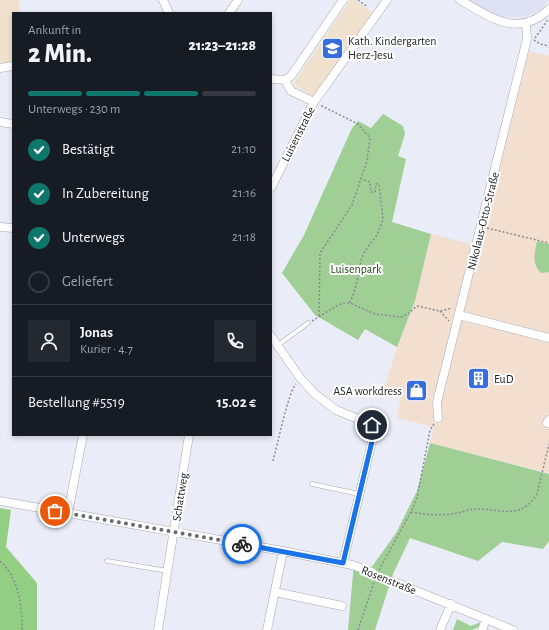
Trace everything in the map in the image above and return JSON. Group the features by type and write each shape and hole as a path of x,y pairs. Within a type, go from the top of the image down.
{"street":[{"path":"164,0 169,12"},
{"path":"230,12 238,0"},
{"path":"272,79 285,80 291,76 343,0"},
{"name":"Luisenstraße","path":"272,186 314,102 387,0"},
{"path":"460,0 500,22 509,24 526,23 542,15 549,9"},
{"name":"Nikolaus-Otto-Straße","path":"438,418 437,402 527,39 526,23"},
{"path":"0,68 12,66"},
{"name":"Luisenstraße","path":"285,80 291,91 314,102"},
{"path":"0,122 12,124"},
{"path":"0,227 12,228"},
{"path":"459,315 549,338"},
{"path":"272,338 302,379 315,394 336,410 366,422 373,427 374,433 343,563"},
{"path":"68,513 83,436"},
{"name":"Schattweg","path":"158,630 190,436"},
{"name":"Rosenstraße","path":"0,501 283,551 343,563 375,573"},
{"path":"270,630 275,592 283,551"},
{"name":"Rosenstraße","path":"394,582 513,630"},
{"path":"275,592 342,606"},
{"path":"440,630 451,604"},
{"path":"482,630 486,619"}],"lane":[{"path":"277,346 308,323"},
{"path":"312,484 359,494"},
{"path":"107,561 168,571"}],"path":[{"path":"358,0 368,6"},
{"path":"542,15 547,21 534,40 540,44 549,46"},
{"path":"314,102 358,124 370,138 367,161 352,205 320,253 319,316"},
{"path":"350,303 356,286 361,260 365,251 377,235 383,219 378,184 376,184 374,192 371,192 370,182 361,179"},
{"path":"481,226 549,243"},
{"path":"308,323 338,305 350,303 374,314 402,317 409,314 417,306 440,311 462,305"},
{"path":"440,311 456,328"},
{"path":"273,461 293,386 302,379"},
{"path":"358,630 375,573 412,512 417,498 430,430 438,418"},
{"path":"412,512 423,515 445,515 474,509 511,512 523,508 533,500 537,494 549,444"},
{"path":"0,561 15,581 22,616 22,630"},
{"name":"Rosenstraße","path":"375,573 394,582"}],"shaded area":[{"path":"0,0 19,0 20,12 12,12 12,61 0,64"},
{"name":"Kath. Kindergarten Herz-Jesu","path":"350,0 355,0 374,13 314,97 293,84"},
{"path":"468,0 549,0 542,8 531,15 521,17 497,17"},
{"path":"529,51 549,56 549,473 430,443 434,427 397,418 401,394 385,387 397,347 415,301 431,234 479,246"}],"green space":[{"name":"Luisenpark","path":"383,114 403,126 405,134 398,156 406,159 392,222 431,234 415,301 397,347 365,329 358,340 315,315 282,273 304,235 352,128 358,121 371,128"},
{"path":"537,241 549,244 549,272 541,273 536,265 534,258"},
{"path":"430,443 549,474 549,541 543,549 502,542 478,561 410,538 393,574 375,630 348,630 354,563 371,568 396,533 417,491"},
{"path":"0,508 11,510 6,547 37,583 37,630 0,630"},
{"path":"457,619 471,626 484,621 482,625 472,630 453,630"}],"way so far":[{"path":"55,511 242,544"}],"place":[{"name":"Kath. Kindergarten Herz-Jesu","path":"333,48"},
{"name":"EuD","path":"479,379"},
{"name":"ASA workdress","path":"417,391"}],"route":[{"path":"242,544 343,563 374,433 372,425"}]}
